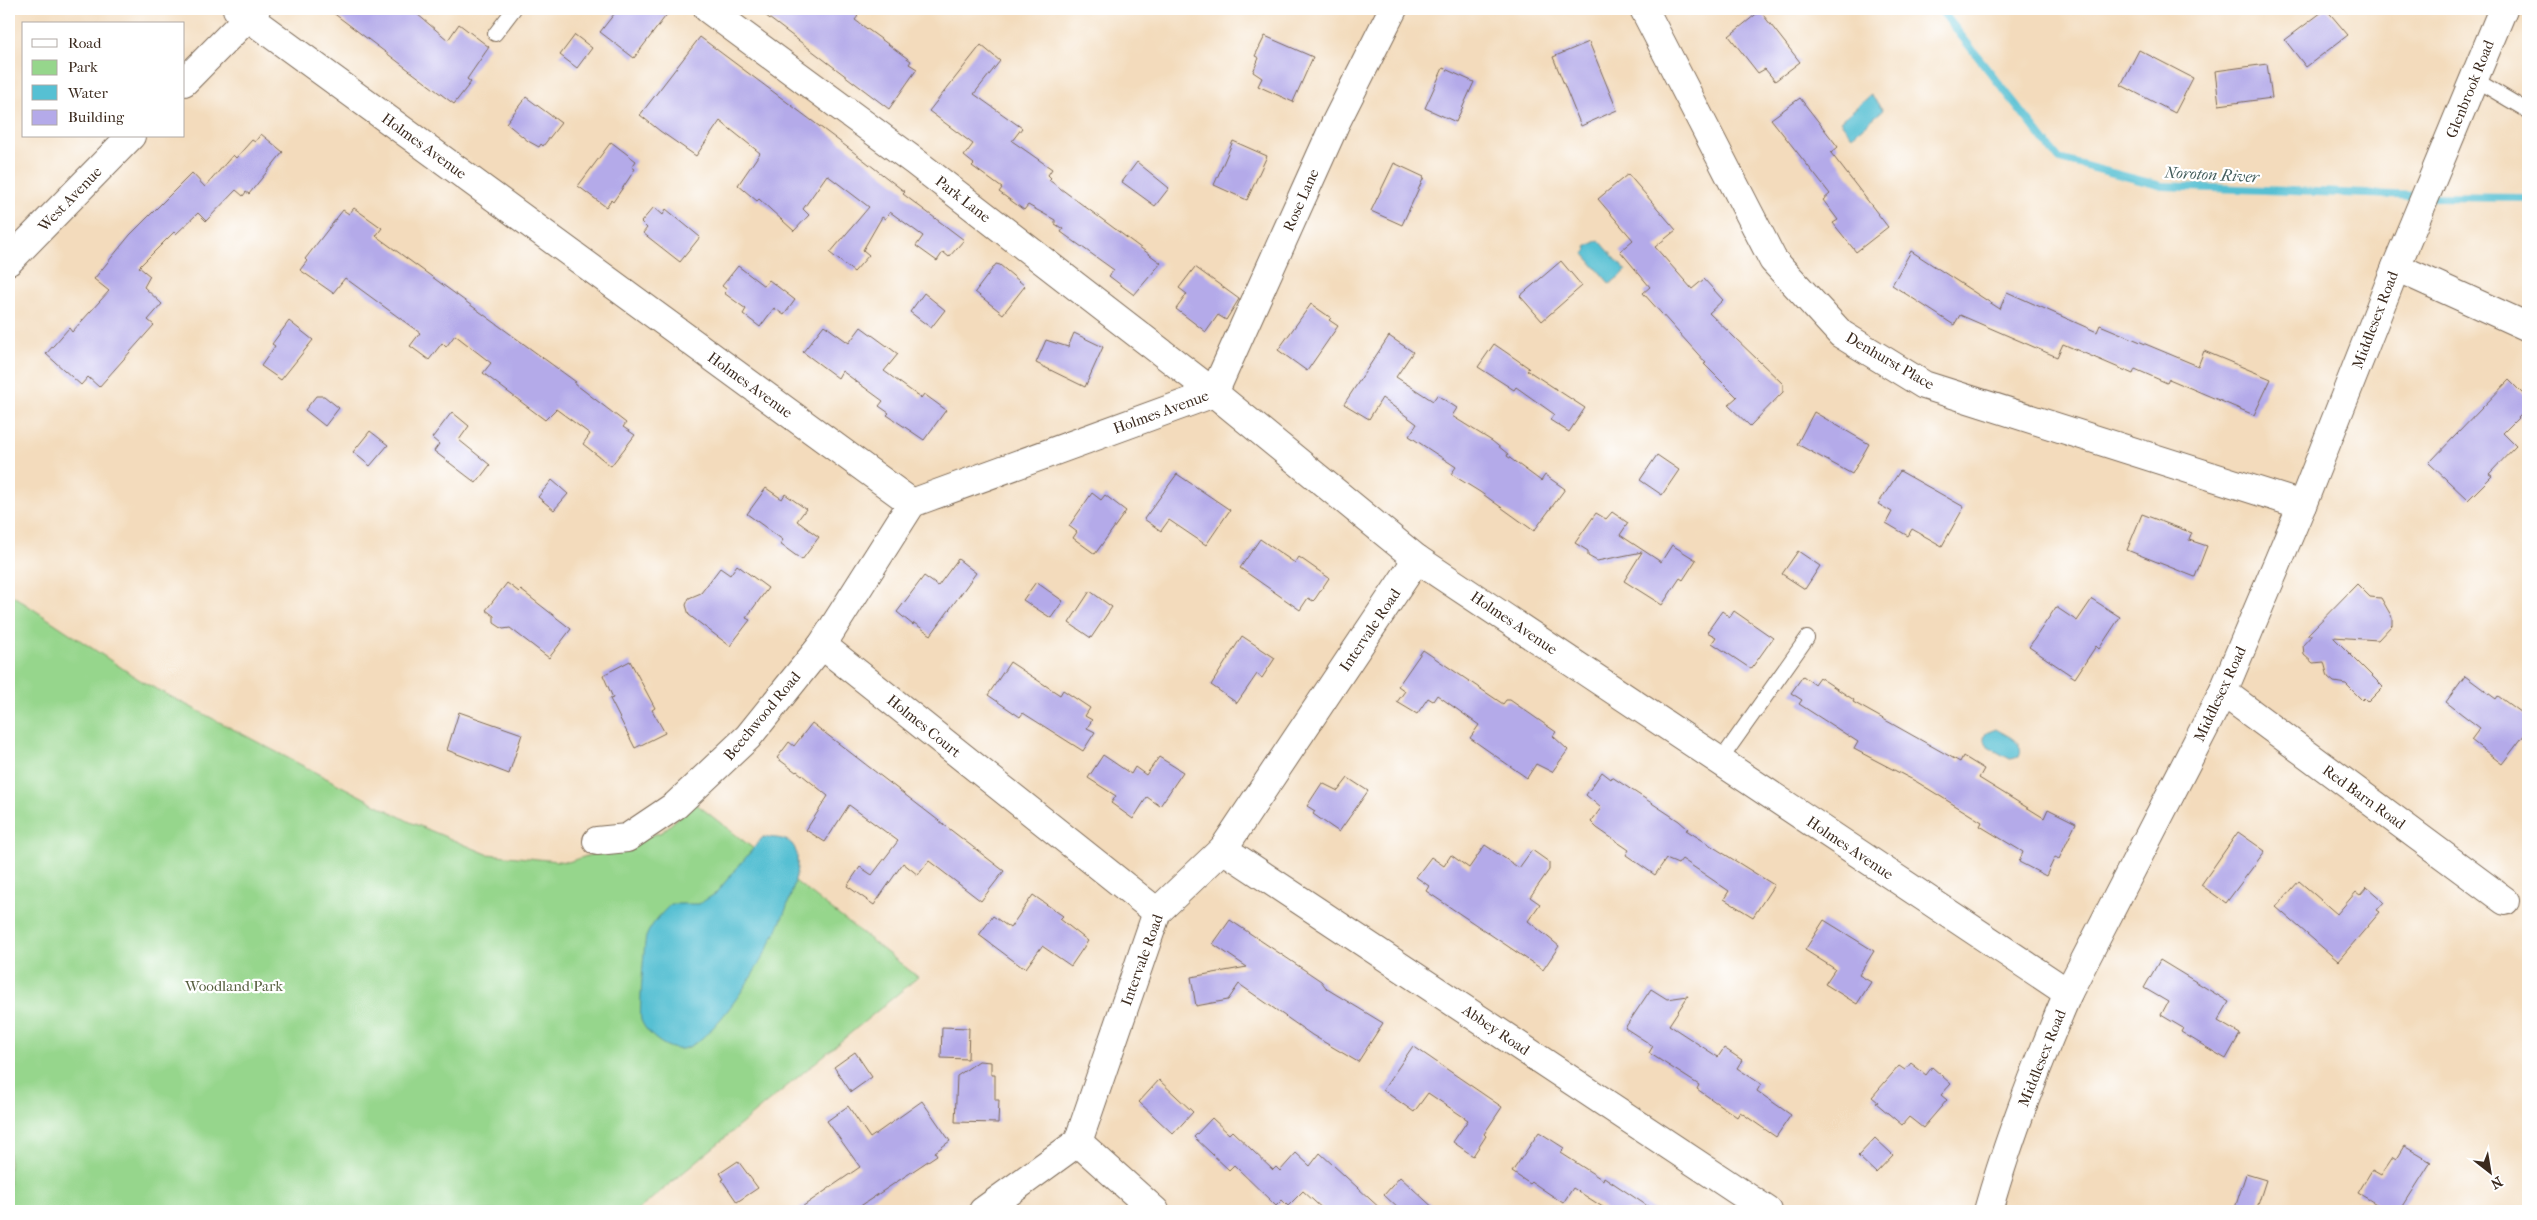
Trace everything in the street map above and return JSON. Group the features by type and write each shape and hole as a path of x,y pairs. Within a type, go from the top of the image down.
{"street":[{"name":"Park Lane","path":"708,9 914,161 1214,393"},
{"name":"Rose Lane","path":"1214,393 1335,124 1392,9"},
{"name":"Denhurst Place","path":"1644,9 1773,260 1841,334 1924,385 2302,505"},
{"name":"Glenbrook Road","path":"2437,170 2503,9"},
{"name":"Holmes Avenue","path":"247,12 912,503 1214,393 1417,559 2068,993"},
{"path":"185,81 247,12"},
{"name":"West Avenue","path":"9,261 129,138"},
{"name":"Middlesex Road","path":"1988,1211 2022,1104 2068,993 2223,692 2302,505 2406,242 2437,170"},
{"path":"2396,267 2528,327"},
{"path":"822,645 912,503"},
{"name":"Intervale Road","path":"1078,1142 1158,912 1223,849 1417,559"},
{"name":"Beechwood Road","path":"597,842 627,838 676,805 748,737 822,645"},
{"name":"Holmes Court","path":"822,645 1158,912"},
{"name":"Red Barn Road","path":"2223,692 2505,901"},
{"name":"Abbey Road","path":"1223,849 1768,1211"},
{"path":"983,1211 1078,1142 1156,1211"}],"lane":[{"path":"495,34 514,9"},
{"path":"2474,80 2528,110"},
{"path":"1720,761 1807,638"}],"green space":[{"name":"Woodland Park","path":"9,593 143,682 410,822 487,854 568,862 662,832 695,803 918,977 637,1211 9,1211"}],"water":[{"path":"1871,95 1883,110 1852,136 1840,121"},
{"path":"1599,240 1626,271 1610,284 1584,254 1587,250 1586,247"},
{"path":"1996,729 2018,743 2020,747 2019,757 2010,759 1988,747 1984,738 1986,733"},
{"path":"763,837 778,838 792,844 797,862 793,889 780,922 763,957 742,991 720,1020 699,1040 682,1049 670,1047 652,1036 641,1020 644,952 648,932 653,923 671,904 699,904 715,894"}],"building":[{"path":"328,9 411,9 448,40 459,24 489,47 467,79 471,82 454,104"},
{"path":"618,9 671,9 634,58 600,32"},
{"path":"757,9 848,9 858,16 855,20 911,61 909,64 917,69 889,109"},
{"path":"2326,9 2348,35 2306,67 2285,40"},
{"path":"1760,11 1800,62 1775,81 1765,69 1758,73 1729,36"},
{"path":"575,35 592,48 577,68 560,55"},
{"path":"1265,36 1313,57 1293,102 1258,86 1262,78 1253,72 1259,58 1255,56"},
{"path":"700,37 847,147 905,192 903,194 964,240 949,257 943,252 937,261 916,246 923,236 890,212 885,219 882,217 863,250 869,255 854,272 830,253 869,207 827,175 803,209 809,215 794,231 759,199 757,201 738,185 760,153 720,121 696,156 660,131 640,115"},
{"path":"1589,42 1617,110 1581,126 1553,57"},
{"path":"981,45 1000,61 974,94 1022,128 1012,141 1052,169 1048,175 1051,178 1049,180 1161,263 1134,295 1109,276 1114,270 1061,232 1063,229 1055,224 1055,220 1028,205 1024,210 999,192 1002,188 972,166 974,164 964,156 973,144 929,111"},
{"path":"2139,50 2193,78 2175,113 2121,85"},
{"path":"2267,64 2272,98 2219,105 2215,71"},
{"path":"1443,68 1474,82 1456,122 1425,108"},
{"path":"526,97 561,123 543,146 541,144 539,147 528,141 506,123"},
{"path":"1800,98 1838,147 1831,153 1888,227 1856,252 1833,223 1838,220 1823,200 1830,194 1771,119"},
{"path":"261,134 283,152 249,194 246,192 243,196 236,190 206,221 198,213 176,234 174,232 139,267 150,276 144,287 162,304 148,320 154,325 99,387 88,377 81,385 46,354 69,328 72,332 109,291 94,279 130,235 192,173 205,187 233,155 236,158 252,140 255,142"},
{"path":"1233,141 1267,156 1247,200 1214,185"},
{"path":"611,142 636,161 632,167 635,169 628,180 613,202 611,200 606,207 578,186"},
{"path":"1137,162 1169,188 1155,206 1122,182"},
{"path":"1394,163 1424,177 1402,225 1371,211"},
{"path":"1628,174 1676,230 1655,247 1692,289 1704,279 1723,300 1709,313 1783,384 1783,392 1750,426 1728,405 1737,397 1704,364 1706,363 1643,293 1650,287 1620,251 1633,240 1598,199"},
{"path":"654,207 663,215 666,209 700,237 680,262 643,233 647,228 641,222"},
{"path":"354,208 382,228 376,236 576,382 574,383 626,423 623,427 635,435 611,466 583,444 590,434 556,409 545,420 483,373 491,363 455,335 446,347 442,343 429,360 410,346 420,333 345,278 333,293 300,270 307,261 305,259 343,210 349,214"},
{"path":"1911,251 2000,309 2007,292 2097,332 2100,325 2198,366 2204,351 2271,379 2254,415 2169,379 2167,383 2135,369 2133,374 2063,344 2057,357 1960,315 1954,325 1892,285"},
{"path":"1561,261 1582,286 1542,321 1520,296"},
{"path":"996,264 1000,265 1025,286 1003,314 975,292"},
{"path":"738,266 764,286 769,280 795,300 784,315 774,308 760,327 743,314 746,309 724,293 727,290 722,286"},
{"path":"1195,267 1239,299 1226,320 1218,315 1206,332 1176,309 1187,294 1179,288"},
{"path":"924,293 945,310 931,328 910,312"},
{"path":"1311,304 1331,318 1329,320 1338,326 1307,371 1278,350"},
{"path":"289,321 313,340 281,380 261,366 275,346 272,344"},
{"path":"824,325 849,343 861,327 898,354 884,371 921,398 924,394 946,410 924,440 887,415 889,413 879,406 883,401 842,371 838,378 803,352"},
{"path":"1074,333 1103,347 1085,387 1036,363 1046,340 1068,347"},
{"path":"1389,336 1413,352 1396,377 1433,401 1437,395 1457,408 1452,416 1492,441 1508,454 1507,456 1541,481 1545,475 1565,489 1534,531 1480,492 1451,474 1456,467 1409,436 1417,424 1382,398 1369,419 1344,404"},
{"path":"1494,344 1529,368 1527,370 1585,408 1569,432 1550,420 1554,414 1516,387 1514,390 1478,367"},
{"path":"2509,380 2528,399 2528,408 2503,433 2516,446 2489,474 2492,476 2468,500 2429,463"},
{"path":"316,396 324,396 339,408 325,426 305,410"},
{"path":"452,412 469,426 459,440 490,465 476,483 434,451 439,444 432,438"},
{"path":"1814,412 1869,444 1852,474 1797,444"},
{"path":"370,431 388,445 370,466 353,452"},
{"path":"1657,455 1679,470 1662,495 1640,480"},
{"path":"1900,471 1964,507 1942,546 1912,529 1908,536 1886,523 1892,512 1878,504"},
{"path":"1177,474 1230,510 1206,545 1169,520 1161,531 1144,519"},
{"path":"552,480 568,494 554,510 538,497"},
{"path":"766,488 782,499 785,494 806,509 797,521 819,537 802,560 780,544 783,540 747,514"},
{"path":"1092,493 1101,500 1105,495 1126,511 1095,554 1073,538 1077,532 1069,526"},
{"path":"1612,512 1628,523 1620,535 1661,562 1672,545 1696,560 1683,580 1680,578 1662,605 1624,581 1642,552 1597,561 1588,556 1588,551 1575,543 1596,513 1606,519"},
{"path":"2142,514 2192,533 2189,540 2207,546 2195,577 2127,550"},
{"path":"1260,539 1295,563 1299,557 1329,578 1313,601 1308,598 1300,610 1240,568"},
{"path":"1798,551 1820,566 1805,589 1782,574"},
{"path":"958,559 976,573 931,635 914,623 913,625 897,612 924,576 938,586"},
{"path":"737,565 768,588 746,618 750,620 730,646 689,615 686,605 689,598 701,593 720,568 730,575"},
{"path":"1036,582 1063,601 1051,618 1023,600"},
{"path":"507,583 519,592 521,590 571,629 549,658 510,628 503,629 494,623 494,616 486,610"},
{"path":"2357,584 2370,597 2381,598 2392,617 2392,625 2378,640 2333,637 2383,687 2368,702 2364,698 2362,700 2346,684 2334,682 2328,677 2324,662 2313,663 2304,655 2303,645 2312,635 2307,635"},
{"path":"1090,591 1112,607 1091,638 1069,623"},
{"path":"2092,599 2120,617 2099,649 2096,646 2075,678 2029,647 2056,607 2077,621"},
{"path":"1722,611 1730,617 1734,611 1773,638 1751,669 1712,643 1716,637 1707,632"},
{"path":"1242,636 1275,658 1262,678 1257,674 1237,703 1211,685"},
{"path":"1423,650 1503,704 1506,700 1510,700 1556,732 1553,736 1568,750 1552,772 1536,764 1527,778 1470,738 1479,725 1437,695 1433,701 1428,698 1417,714 1397,702 1405,691 1398,686"},
{"path":"630,661 655,708 652,710 665,733 635,748 610,699 613,698 603,675"},
{"path":"1010,662 1060,695 1063,690 1090,708 1085,716 1092,720 1087,728 1095,732 1083,751 1023,713 1020,717 988,695"},
{"path":"1803,676 1814,684 1819,677 1854,700 1853,702 1960,762 1963,756 1984,769 1979,778 2044,818 2048,809 2076,823 2059,859 2055,857 2046,876 2019,862 2023,852 1980,826 1982,822 1917,782 1854,749 1858,742 1799,704 1802,700 1791,693"},
{"path":"2465,676 2496,699 2498,696 2528,718 2528,730 2502,764 2471,740 2480,728 2446,702"},
{"path":"459,712 522,734 509,774 447,750"},
{"path":"812,723 1004,871 981,901 929,861 918,875 903,863 874,905 847,886 860,867 872,875 898,841 849,805 825,842 806,830 828,796 797,771 777,758 789,742 794,746"},
{"path":"1103,755 1131,774 1135,767 1146,775 1159,757 1183,772 1160,806 1147,797 1133,819 1111,803 1116,796 1088,778"},
{"path":"1602,772 1679,821 1688,829 1686,830 1774,885 1753,917 1724,899 1729,891 1682,859 1678,864 1666,859 1655,875 1626,855 1629,850 1597,828 1591,822 1601,808 1586,795"},
{"path":"1348,778 1368,791 1339,832 1313,814 1315,811 1307,806 1322,783 1338,791"},
{"path":"2238,832 2265,851 2226,903 2201,885"},
{"path":"1485,845 1519,868 1532,850 1549,862 1549,870 1530,897 1540,904 1528,921 1559,946 1543,970 1426,891 1429,886 1416,877 1431,857 1444,866 1451,855 1469,868"},
{"path":"2299,881 2337,914 2356,892 2360,895 2367,887 2384,902 2377,910 2380,912 2338,961 2276,907"},
{"path":"1033,895 1063,916 1060,919 1088,941 1071,966 1042,946 1026,968 1022,967 979,935 993,916 1010,928"},
{"path":"1230,920 1321,981 1327,989 1383,1023 1358,1062 1312,1035 1239,984 1228,1000 1196,1006 1191,977 1247,967 1213,944"},
{"path":"1824,920 1874,951 1859,975 1871,982 1857,1004 1825,984 1835,969 1805,950"},
{"path":"2160,960 2229,1002 2218,1021 2240,1034 2226,1059 2181,1032 2183,1028 2161,1015 2168,1002 2144,988"},
{"path":"1651,989 1667,999 1688,996 1669,1025 1718,1057 1724,1048 1742,1060 1737,1068 1761,1084 1757,1091 1791,1115 1776,1137 1740,1112 1737,1117 1697,1089 1699,1085 1649,1053 1653,1046 1625,1028"},
{"path":"942,1027 969,1028 968,1059 941,1058"},
{"path":"1413,1046 1502,1107 1484,1134 1486,1136 1473,1156 1453,1142 1468,1120 1428,1093 1414,1112 1383,1090"},
{"path":"855,1052 872,1077 851,1092 834,1067"},
{"path":"979,1061 991,1062 991,1075 995,1075 995,1100 999,1100 998,1123 955,1122 957,1076"},
{"path":"1911,1063 1926,1075 1932,1067 1951,1084 1941,1095 1947,1100 1923,1128 1909,1117 1902,1125 1876,1103 1878,1102 1872,1097 1899,1066 1905,1070"},
{"path":"1159,1080 1193,1112 1173,1134 1139,1102"},
{"path":"922,1101 950,1141 935,1152 937,1155 853,1211 796,1211 860,1167 827,1121 848,1106 870,1138"},
{"path":"1212,1118 1229,1134 1232,1131 1273,1170 1276,1167 1280,1171 1296,1153 1310,1166 1320,1153 1383,1211 1325,1211 1303,1191 1288,1206 1282,1200 1276,1206 1234,1165 1229,1170 1194,1137"},
{"path":"1539,1132 1564,1148 1561,1153 1603,1180 1604,1177 1655,1211 1609,1211 1573,1188 1563,1203 1532,1182 1530,1184 1512,1172"},
{"path":"1875,1138 1893,1155 1876,1173 1858,1156"},
{"path":"2404,1146 2431,1162 2400,1211 2388,1211 2358,1193 2372,1170 2381,1175 2393,1157 2396,1159"},
{"path":"738,1161 758,1188 737,1202 722,1180 724,1179 720,1173"},
{"path":"2246,1174 2266,1180 2256,1211 2234,1211"},
{"path":"1400,1177 1437,1211 1401,1211 1384,1195"}],"waterway":[{"name":"Noroton River","path":"1940,9 2059,159 2162,186 2419,196"},
{"name":"Noroton River","path":"2430,197 2528,198"}]}
